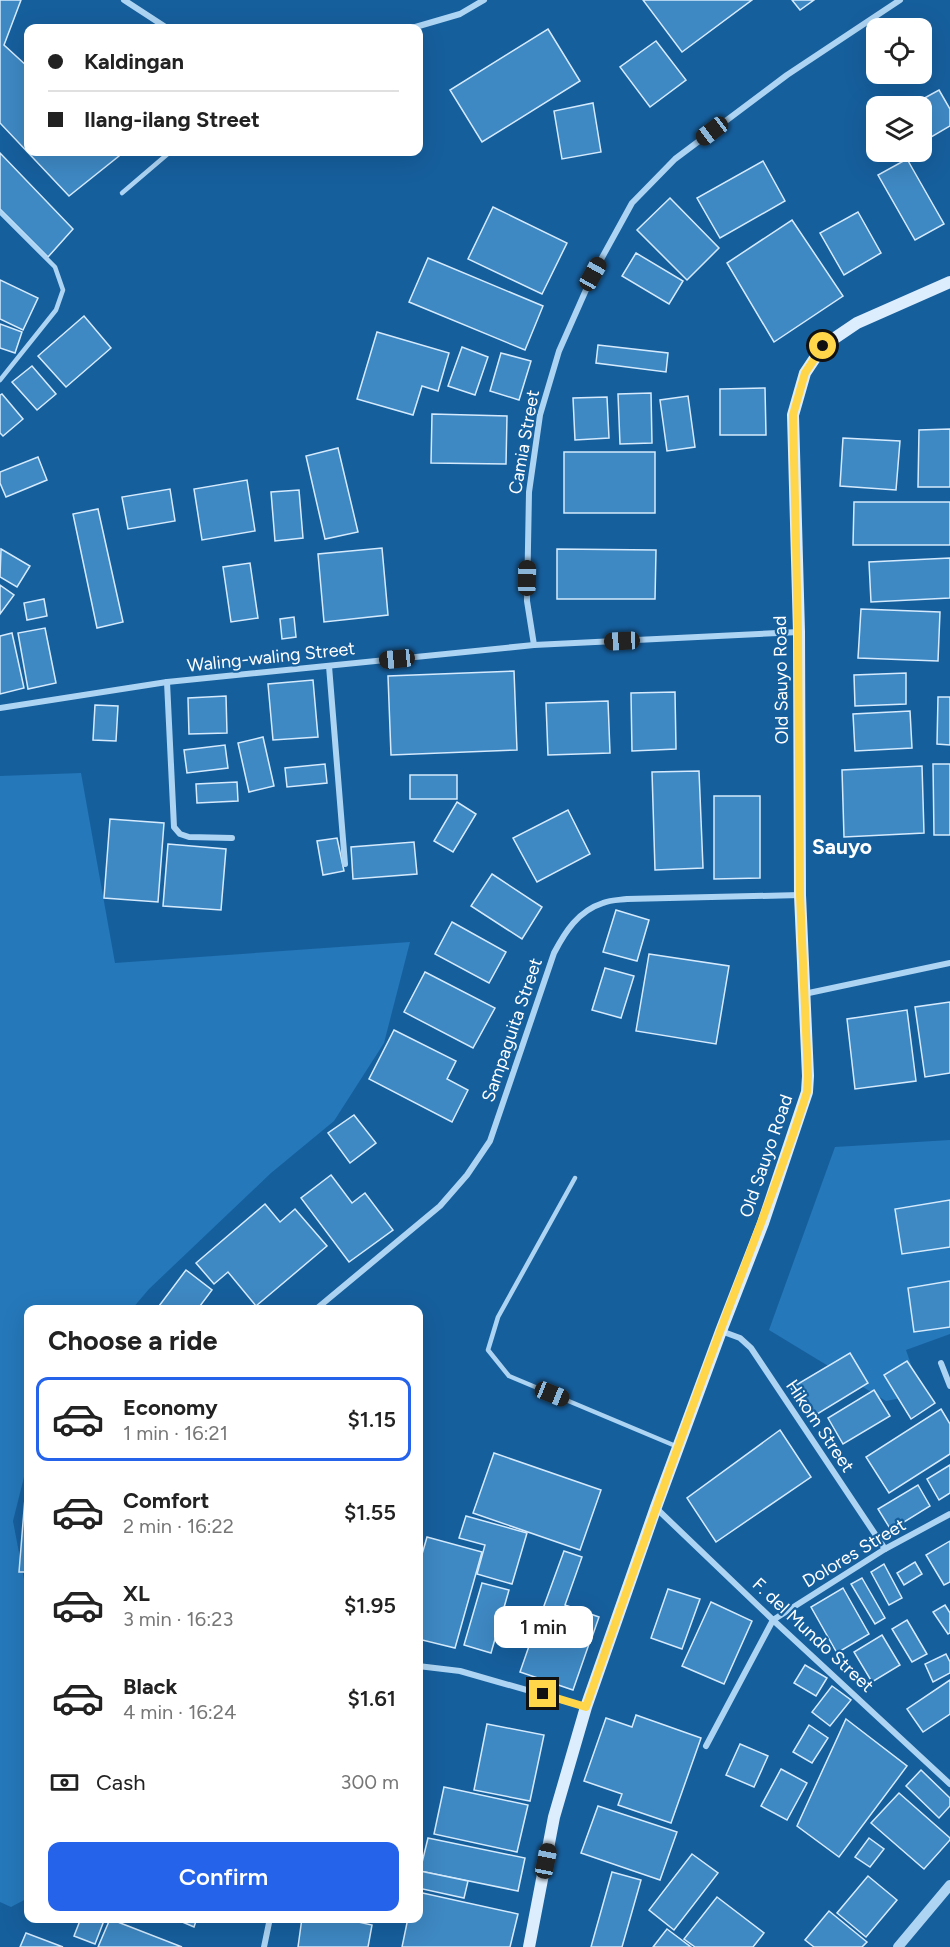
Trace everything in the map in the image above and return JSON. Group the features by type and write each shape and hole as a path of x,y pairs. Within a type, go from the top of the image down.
{"main road":[{"name":"Old Sauyo Road","path":"530,1947 554,1817 586,1707 656,1507 763,1223 807,1092 800,895 798,632 793,415 805,373 823,346 857,323 950,282"}],"street":[{"path":"124,0 161,24"},
{"path":"423,25 460,14 484,0"},
{"name":"Camia Street","path":"534,645 526,601 529,492 540,415 559,351 593,274 632,203 675,159 787,75 900,0"},
{"name":"Waling-waling Street","path":"0,708 167,682 534,645 798,632"},
{"path":"329,666 345,864"},
{"path":"167,682 174,827 180,834 189,837 232,838"},
{"name":"Sampaguita Street","path":"321,1305 440,1206 467,1175 490,1141 554,953 565,931 582,914 603,903 627,899 800,895"},
{"path":"804,994 950,963"},
{"name":"Hikom Street","path":"721,1330 740,1338 751,1348 885,1549"},
{"path":"942,1363 950,1386"},
{"name":"F. del Mundo Street","path":"656,1507 773,1620 950,1784"},
{"name":"Dolores Street","path":"706,1746 773,1620 885,1549 950,1514"},
{"path":"423,1667 460,1671 586,1707"},
{"path":"898,1947 950,1885"},
{"path":"264,1947 269,1923"}],"lane":[{"path":"122,194 165,156"},
{"path":"0,212 55,267 63,290 56,310 0,380"},
{"path":"575,1178 498,1317 488,1350 509,1376 678,1447"}],"shaded area":[{"path":"81,773 115,963 410,942 384,1043 334,1121 271,1173 149,1289 135,1305 24,1305 24,1477 13,1521 24,1579 24,1900 11,1907 0,1902 0,776"},
{"path":"950,1140 950,1334 906,1350 921,1394 886,1401 769,1330 835,1147"}],"building":[{"path":"0,0 21,0 4,45 24,63 24,148 0,123"},
{"path":"643,0 752,0 682,52"},
{"path":"792,0 814,0 800,10"},
{"path":"548,29 580,81 482,142 450,90"},
{"path":"656,41 686,80 650,107 620,67"},
{"path":"939,90 950,109 950,126 932,137 932,96 928,96"},
{"path":"593,103 601,152 562,159 554,111"},
{"path":"0,153 73,229 48,257 0,209"},
{"path":"31,156 119,156 69,196"},
{"path":"763,161 785,201 720,238 697,198"},
{"path":"902,162 909,162 944,224 915,240 878,175"},
{"path":"670,198 719,248 687,280 637,230"},
{"path":"493,207 567,243 542,294 468,259"},
{"path":"858,212 881,253 844,275 820,233"},
{"path":"792,220 843,296 774,342 727,263"},
{"path":"636,253 683,281 669,304 622,276"},
{"path":"428,258 543,306 525,350 409,302"},
{"path":"0,280 38,298 23,330 0,319"},
{"path":"84,316 111,348 66,387 38,356"},
{"path":"0,324 22,332 15,353 0,348"},
{"path":"377,332 449,353 438,391 422,386 413,415 357,399"},
{"path":"598,345 668,353 666,372 596,363"},
{"path":"462,347 488,357 475,395 448,386"},
{"path":"501,353 531,361 519,400 490,391"},
{"path":"32,366 56,394 37,410 12,382"},
{"path":"765,388 766,435 720,435 720,389"},
{"path":"651,393 652,443 620,444 618,394"},
{"path":"2,394 23,419 3,436 0,433 0,395"},
{"path":"688,396 695,447 667,451 660,400"},
{"path":"607,397 609,438 575,440 573,398"},
{"path":"432,414 507,416 506,464 431,463"},
{"path":"950,429 950,487 918,487 919,430"},
{"path":"843,438 900,441 896,490 840,486"},
{"path":"338,448 358,532 325,539 306,456"},
{"path":"564,452 655,452 655,513 564,513"},
{"path":"38,457 47,480 6,497 0,483 0,472"},
{"path":"247,480 255,531 202,540 194,489"},
{"path":"170,489 175,521 128,529 122,497"},
{"path":"299,490 303,538 275,541 271,492"},
{"path":"854,502 950,502 950,545 853,545"},
{"path":"98,509 123,622 97,628 73,514"},
{"path":"382,548 388,615 324,622 318,554"},
{"path":"1,549 30,566 17,587 0,577"},
{"path":"557,549 656,550 655,599 557,599"},
{"path":"950,558 950,598 871,602 869,562"},
{"path":"250,563 258,618 231,622 223,567"},
{"path":"0,585 14,595 0,614"},
{"path":"44,599 47,616 27,620 24,603"},
{"path":"861,609 940,612 938,661 858,658"},
{"path":"294,617 296,637 282,639 280,619"},
{"path":"45,628 56,683 28,689 18,633"},
{"path":"12,633 24,688 0,694 0,636"},
{"path":"514,671 517,750 391,755 388,676"},
{"path":"906,673 906,704 855,706 854,675"},
{"path":"313,680 318,737 273,740 268,684"},
{"path":"675,692 676,749 632,751 631,693"},
{"path":"226,696 227,733 189,734 188,698"},
{"path":"938,697 950,697 950,745 937,744"},
{"path":"608,701 610,753 548,755 546,703"},
{"path":"95,705 118,706 116,741 93,740"},
{"path":"910,711 912,748 855,751 853,714"},
{"path":"263,737 274,786 249,792 238,743"},
{"path":"225,745 228,768 187,773 184,750"},
{"path":"325,764 327,783 287,787 285,768"},
{"path":"933,764 950,764 950,835 934,835"},
{"path":"922,766 924,833 844,837 842,770"},
{"path":"699,771 703,868 655,870 652,772"},
{"path":"410,775 457,775 457,799 410,799"},
{"path":"237,782 238,801 197,803 196,784"},
{"path":"714,796 760,796 760,878 714,879"},
{"path":"457,802 476,814 453,852 434,841"},
{"path":"568,810 590,854 537,882 513,838"},
{"path":"110,819 164,823 158,902 104,898"},
{"path":"337,838 344,871 323,875 317,841"},
{"path":"414,842 417,874 353,879 351,847"},
{"path":"168,844 226,849 221,910 163,906"},
{"path":"492,874 542,907 522,939 471,906"},
{"path":"616,910 649,920 637,961 603,952"},
{"path":"452,922 506,952 489,983 435,954"},
{"path":"649,954 729,966 716,1044 636,1031"},
{"path":"605,968 634,976 621,1018 592,1010"},
{"path":"425,972 495,1008 473,1048 404,1012"},
{"path":"950,1002 950,1073 925,1077 915,1007"},
{"path":"907,1010 916,1081 855,1089 847,1019"},
{"path":"394,1030 456,1061 447,1079 468,1090 452,1122 369,1079"},
{"path":"354,1115 376,1143 350,1163 328,1133"},
{"path":"331,1175 352,1203 365,1193 393,1230 349,1262 301,1198"},
{"path":"950,1200 950,1247 902,1254 895,1209"},
{"path":"265,1204 280,1222 295,1209 327,1246 257,1305 228,1272 214,1284 196,1263"},
{"path":"186,1270 212,1290 201,1305 160,1305"},
{"path":"950,1281 950,1327 914,1332 908,1288"},
{"path":"850,1353 868,1383 809,1419 791,1388"},
{"path":"907,1361 935,1403 911,1419 884,1375"},
{"path":"874,1390 890,1416 843,1444 828,1418"},
{"path":"941,1409 950,1424 950,1454 889,1493 866,1457"},
{"path":"780,1430 811,1477 716,1542 687,1498"},
{"path":"494,1453 601,1490 580,1550 473,1513"},
{"path":"950,1465 950,1493 939,1500 927,1479"},
{"path":"918,1485 930,1506 891,1530 878,1509"},
{"path":"24,1510 24,1572 19,1572"},
{"path":"466,1516 527,1533 512,1584 477,1574 485,1545 459,1538"},
{"path":"427,1537 482,1552 455,1648 423,1640 423,1551"},
{"path":"950,1541 950,1582 944,1585 926,1555"},
{"path":"564,1551 582,1557 565,1605 599,1617 590,1643 537,1625"},
{"path":"915,1562 922,1574 904,1585 897,1573"},
{"path":"884,1564 902,1598 889,1605 871,1572"},
{"path":"862,1578 885,1618 875,1624 851,1584"},
{"path":"482,1583 509,1590 491,1653 464,1645"},
{"path":"843,1588 869,1634 837,1653 811,1607"},
{"path":"668,1589 700,1599 682,1649 651,1638"},
{"path":"711,1602 752,1621 724,1684 682,1666"},
{"path":"945,1605 950,1613 950,1633 948,1634 933,1612"},
{"path":"907,1620 927,1654 912,1662 892,1629"},
{"path":"536,1626 589,1644 573,1690 520,1672"},
{"path":"882,1635 900,1665 872,1682 854,1652"},
{"path":"946,1654 950,1662 950,1673 933,1682 925,1664"},
{"path":"805,1665 827,1678 816,1696 794,1683"},
{"path":"950,1680 950,1714 923,1732 907,1709"},
{"path":"832,1686 851,1700 830,1726 812,1712"},
{"path":"636,1715 701,1738 671,1823 618,1805 622,1794 584,1781 606,1718 632,1727"},
{"path":"846,1719 907,1766 839,1857 797,1826"},
{"path":"487,1724 544,1735 530,1801 474,1790"},
{"path":"809,1725 828,1738 812,1763 793,1752"},
{"path":"740,1744 768,1756 754,1787 726,1775"},
{"path":"781,1769 807,1783 787,1820 761,1806"},
{"path":"921,1770 950,1798 950,1806 939,1818 906,1786"},
{"path":"444,1787 528,1805 517,1852 434,1834"},
{"path":"899,1793 950,1838 924,1869 871,1823"},
{"path":"598,1806 677,1832 660,1880 581,1853"},
{"path":"428,1838 525,1858 518,1891 423,1872 423,1859"},
{"path":"869,1838 884,1849 870,1867 855,1857"},
{"path":"692,1854 718,1873 674,1930 649,1910"},
{"path":"423,1872 468,1881 464,1898 423,1889"},
{"path":"612,1872 641,1880 622,1947 591,1947"},
{"path":"868,1876 897,1900 866,1937 837,1913"},
{"path":"423,1893 518,1914 510,1947 402,1947 407,1923 423,1923"},
{"path":"717,1897 764,1933 753,1947 695,1947 684,1939"},
{"path":"829,1911 867,1942 862,1947 814,1947 805,1940"},
{"path":"79,1923 103,1923 95,1944 74,1936"},
{"path":"108,1923 120,1923 182,1947 98,1947"},
{"path":"301,1923 372,1925 368,1947 298,1947"},
{"path":"667,1929 691,1947 653,1947"},
{"path":"26,1933 63,1947 20,1947"}],"district":[{"name":"Sauyo","path":"842,847"}],"route":[{"path":"543,1694 586,1707 663,1487 763,1223 807,1092 800,895 798,632 793,415 805,373 823,346"}]}
